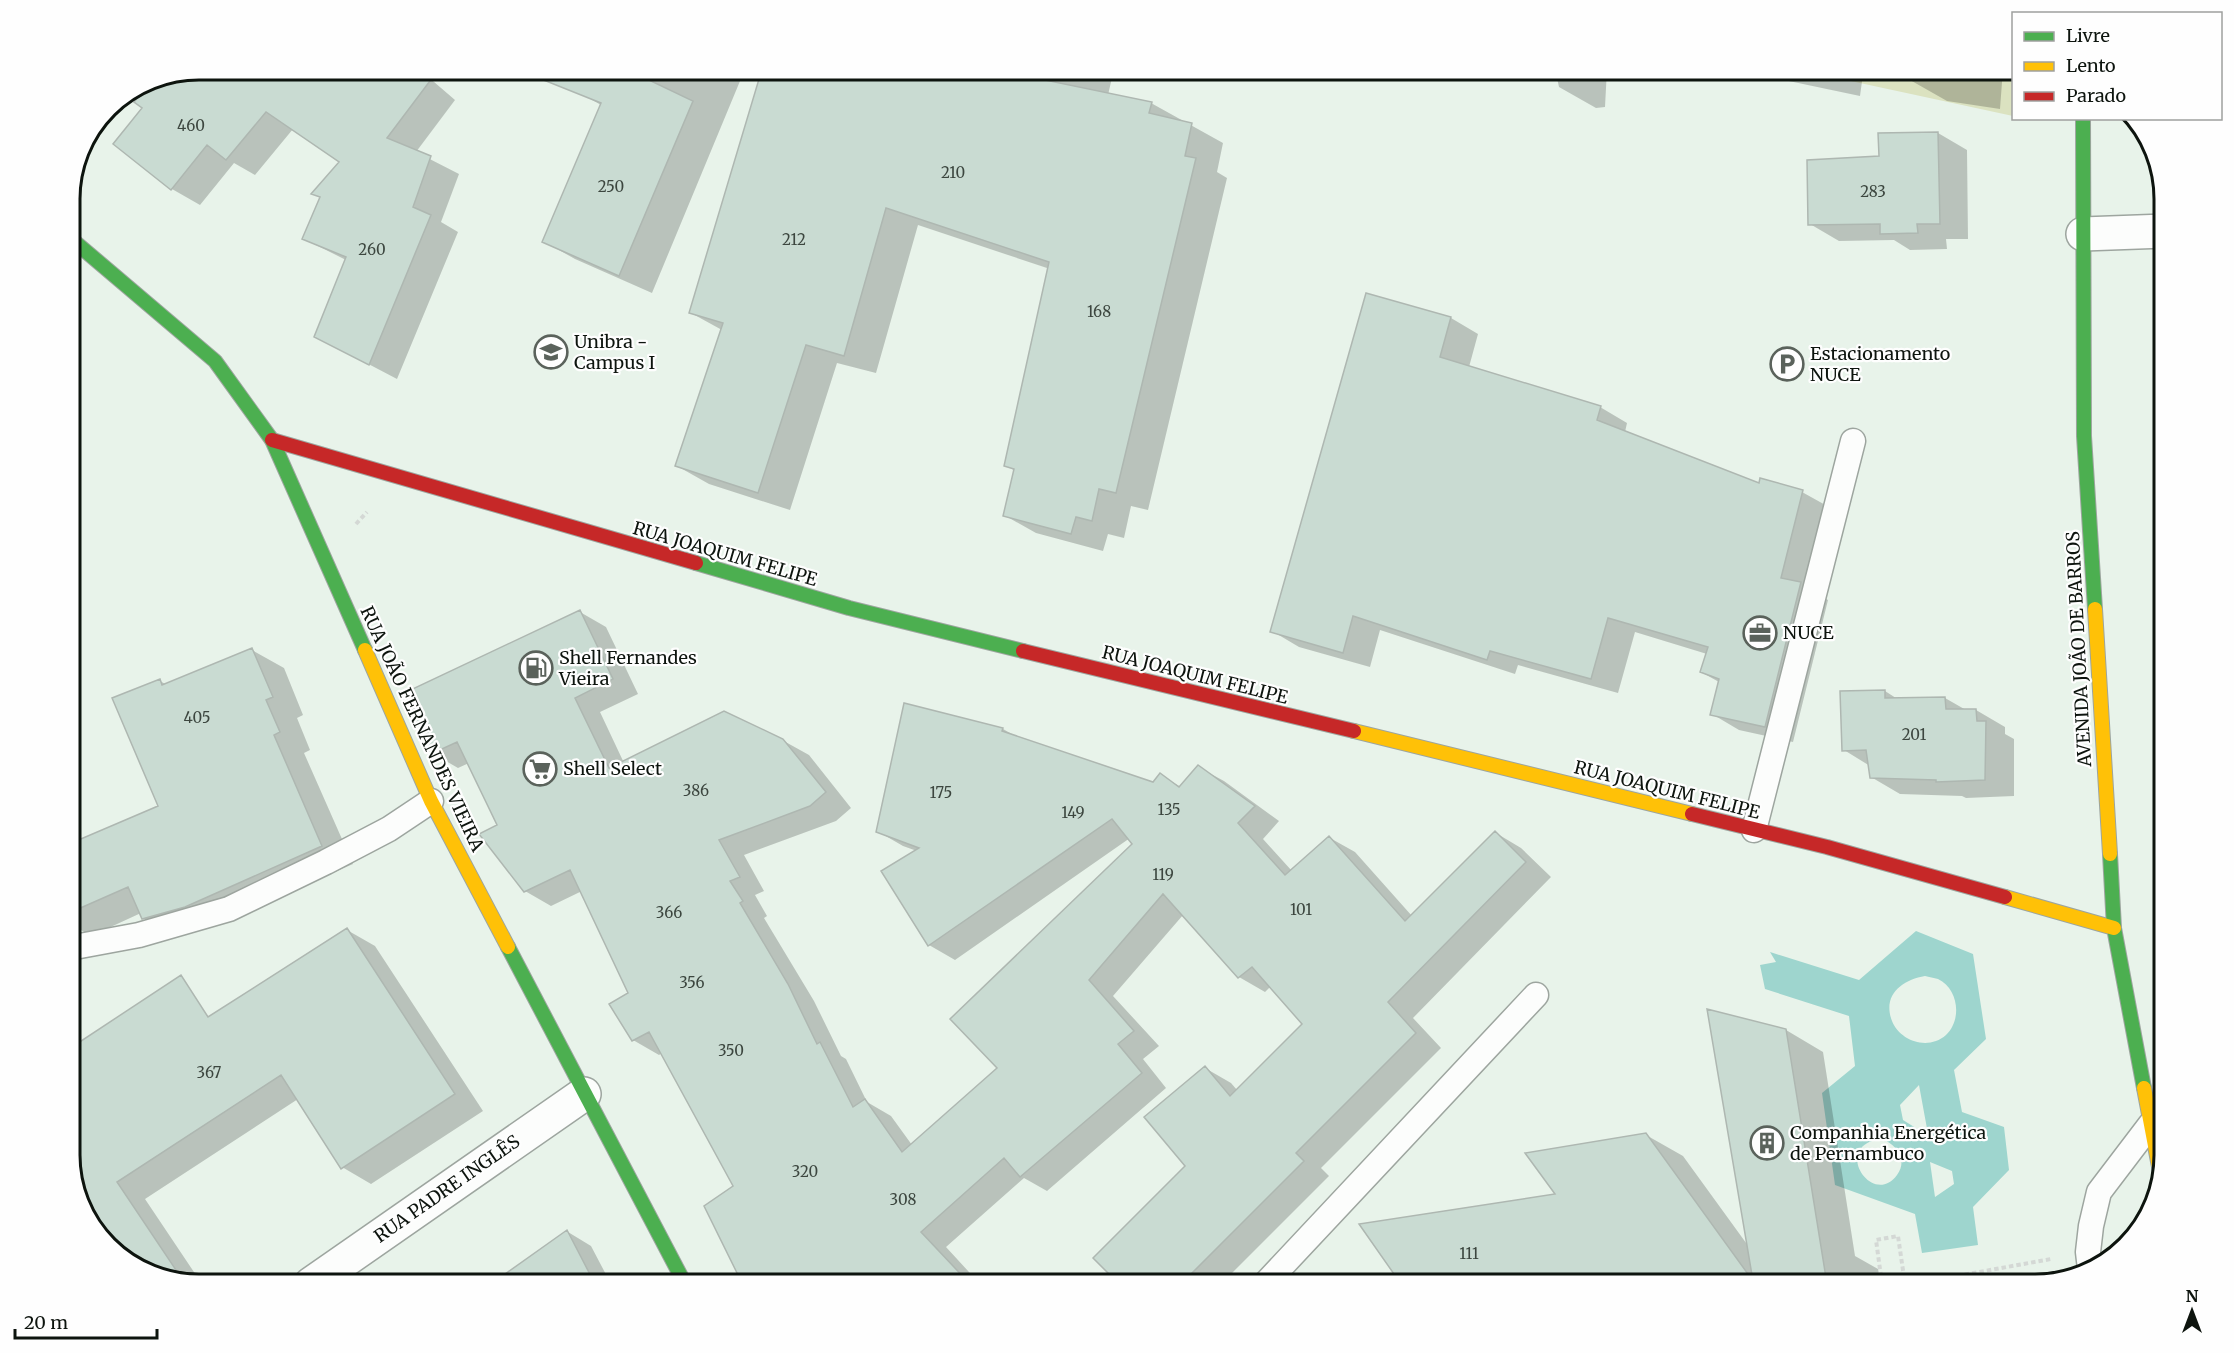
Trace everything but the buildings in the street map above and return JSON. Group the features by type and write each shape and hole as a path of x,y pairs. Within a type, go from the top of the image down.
{"main road":[{"name":"AVENIDA JOÃO DE BARROS","path":"2083,120 2084,436 2114,928 2154,1144"},
{"name":"RUA JOÃO FERNANDES VIEIRA","path":"80,246 215,361 272,440 431,801 680,1274"},
{"name":"RUA JOAQUIM FELIPE","path":"272,440 849,608 1827,848 2114,928"}],"street":[{"path":"2083,234 2154,231"},
{"name":"RUA PADRE INGLÊS","path":"325,1274 584,1094"}],"lane":[{"path":"1754,830 1853,441"},
{"path":"80,946 139,935 229,909 389,829 431,801"},
{"path":"1274,1274 1536,995"},
{"path":"2089,1261 2091,1226 2099,1192 2150,1125"}],"path":[{"path":"323,555 336,548 382,498 410,481"},
{"path":"1881,1274 1876,1240 1898,1236 1904,1274"},
{"path":"1990,1274 2088,1261"}],"green space":[{"path":"1846,80 2012,80 2012,116"}],"water":[{"path":"1916,931 1973,954 1986,1039 1954,1070 1962,1112 2004,1127 2009,1170 1973,1207 1978,1245 1922,1253 1915,1214 1835,1185 1822,1093 1855,1066 1849,1016 1765,989 1760,965 1776,962 1770,952 1859,980","holes":["1925,976 1938,979 1945,984 1954,997 1956,1005 1954,1021 1951,1029 1939,1040 1915,1042 1901,1034 1892,1021 1890,1012 1892,996 1902,985","1919,1085 1927,1135 1903,1120 1900,1105","1882,1139 1892,1145 1899,1154 1900,1169 1897,1175 1887,1183 1877,1184 1868,1180 1861,1172 1857,1162 1859,1152 1867,1143","1930,1162 1952,1171 1954,1184 1935,1197"]}],"traffic: fast":[{"path":"2083,120 2084,436 2095,609"},
{"path":"80,246 215,361 272,440 365,650"},
{"path":"696,563 849,608 1023,651"},
{"path":"2110,854 2114,928 2144,1088"},
{"path":"508,947 680,1274"}],"traffic: slow":[{"path":"2095,609 2110,854"},
{"path":"365,650 431,801 508,947"},
{"path":"1354,731 1692,814"},
{"path":"2005,897 2114,928"},
{"path":"2144,1088 2154,1140"}],"traffic: jam":[{"path":"272,440 696,563"},
{"path":"1023,651 1354,731"},
{"path":"1692,814 1827,847 2005,897"}],"place":[{"name":"Unibra - Campus I","path":"551,352"},
{"name":"Estacionamento NUCE","path":"1787,364"},
{"name":"NUCE","path":"1760,633"},
{"name":"Shell Fernandes Vieira","path":"536,668"},
{"name":"Shell Select","path":"540,769"},
{"name":"Companhia Energética de Pernambuco","path":"1767,1143"}]}
